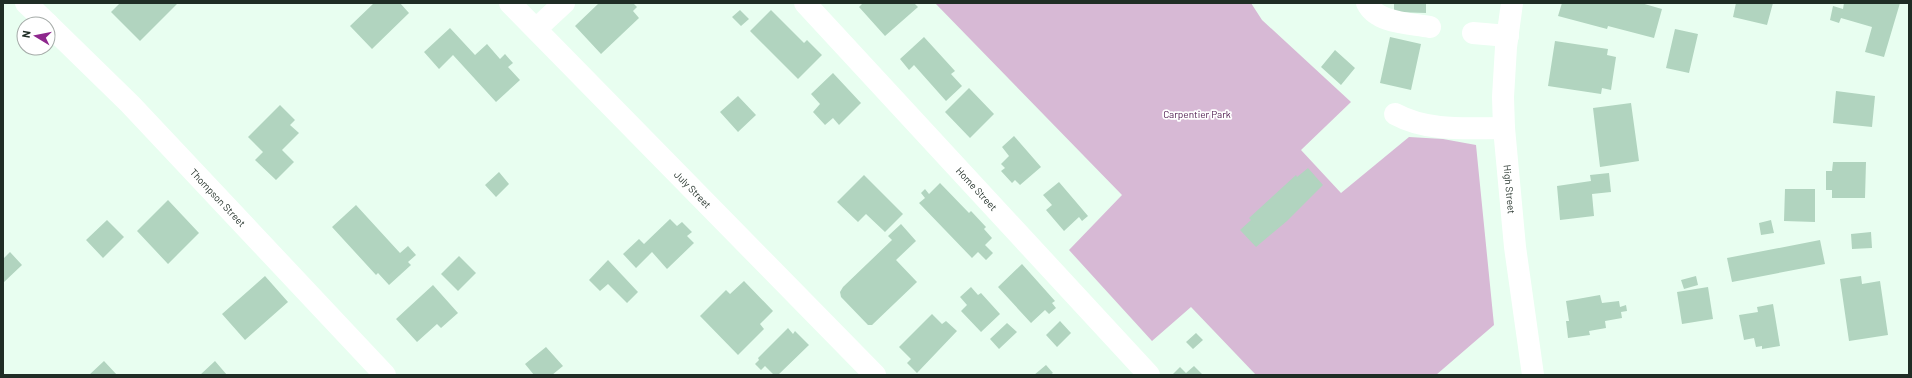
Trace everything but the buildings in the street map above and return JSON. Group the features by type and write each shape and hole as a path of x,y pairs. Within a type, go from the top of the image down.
{"street":[{"name":"Thompson Street","path":"26,3 40,16"},
{"name":"July Street","path":"510,3 875,375"},
{"path":"536,29 564,3"},
{"name":"Home Street","path":"805,3 1149,375"},
{"path":"1367,3 1374,12 1385,18 1430,27"},
{"name":"High Street","path":"1512,3 1503,97 1504,128 1515,247 1533,375"},
{"name":"Thompson Street","path":"56,32 130,104 385,375"},
{"path":"1473,33 1508,36"},
{"path":"1395,114 1410,122 1440,127 1504,128"}],"green space":[{"name":"Carpentier Park","path":"935,3 1251,3 1262,20 1351,102 1301,150 1341,193 1409,137 1443,139 1476,145 1494,325 1436,375 1256,375 1191,307 1152,341 1069,250 1122,195"}]}
